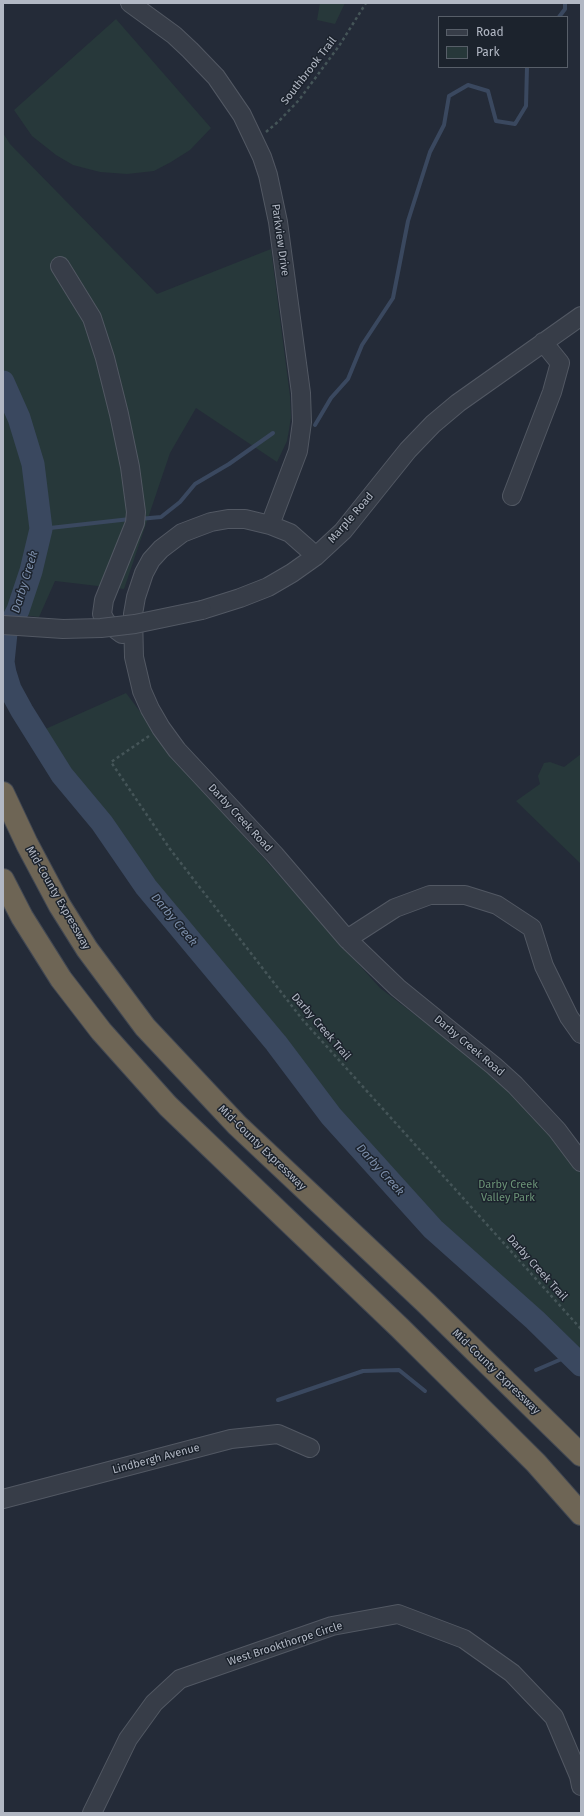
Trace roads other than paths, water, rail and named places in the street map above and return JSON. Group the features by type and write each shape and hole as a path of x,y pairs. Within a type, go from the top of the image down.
{"highway":[{"name":"Mid-County Expressway","path":"3,793 43,876 86,949 145,1027 237,1125 420,1298 581,1455"},
{"path":"3,880 22,917 61,979 100,1031 168,1106 400,1328 536,1463 581,1514"}],"street":[{"name":"Parkview Drive","path":"130,3 174,35 202,62 228,93 254,139 268,175 275,200 302,406 301,437 298,451 270,525"},
{"path":"60,266 92,318 105,358 127,452 136,518 104,600 102,614 106,622 132,641"},
{"name":"Marple Road","path":"3,625 63,629 101,628 135,624 202,610 268,587 292,573 316,556 343,531 408,450 433,424 458,403 581,316"},
{"path":"512,496 552,392 560,363 543,342"},
{"name":"Darby Creek Road","path":"316,556 290,533 246,518 211,522 182,533 161,549 151,560 139,585 133,614 132,641 142,691 161,728 177,750 275,855 347,939 398,988 516,1085 547,1119 581,1162"},
{"path":"347,939 395,908 430,895 465,895 496,905 532,928 544,966 569,1017 581,1034"},
{"name":"Lindbergh Avenue","path":"3,1499 231,1439 278,1434 310,1448"},
{"name":"West Brookthorpe Circle","path":"92,1813 128,1739 154,1703 180,1679 332,1626 398,1614 464,1639 512,1673 554,1717 579,1776 581,1786"}],"waterway":[{"path":"560,16 565,9 565,3"},
{"path":"315,425 331,398 348,379 362,345 393,298 408,221 430,152 444,125 449,96 468,85 488,91 496,121 515,124 526,106 527,68"},
{"name":"Darby Creek","path":"3,382 19,418 33,464 41,529 31,571 18,610 6,633 3,662 5,673 10,689 22,711 62,775 102,823 146,887 276,1043 331,1116 433,1229 535,1320 581,1365"},
{"path":"139,519 161,517 180,502 195,484 229,464 273,433"},
{"path":"41,529 130,519"},
{"path":"536,1370 571,1355"},
{"path":"278,1400 363,1371 399,1370 425,1391"}],"park label":[{"name":"Darby Creek Valley Park","path":"508,1191"}]}
